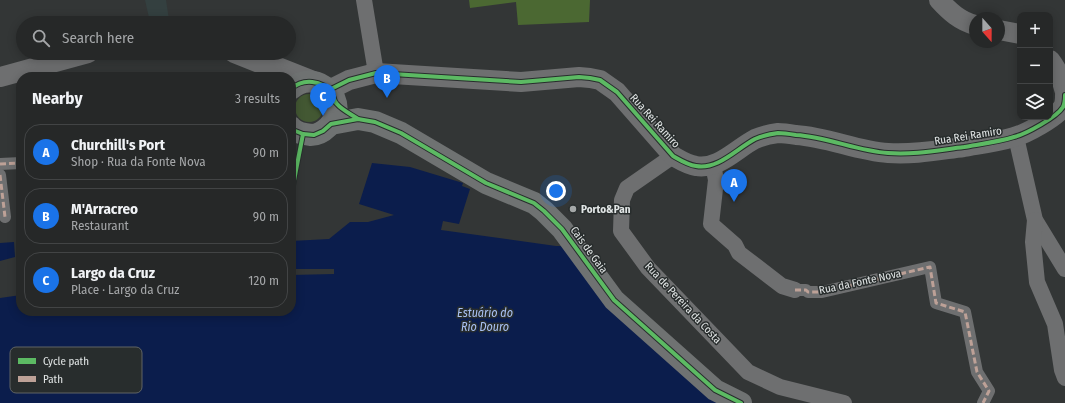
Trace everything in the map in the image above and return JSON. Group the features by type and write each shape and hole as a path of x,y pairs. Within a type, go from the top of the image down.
{"main road":[{"name":"Cais de Gaia","path":"296,85 305,82 328,100 358,119 375,122 401,133 486,183 534,203 562,229 614,300 716,390 741,403"},
{"path":"296,130 303,134 314,135 324,131 328,100"}],"street":[{"path":"364,0 376,73"},
{"path":"940,0 947,9 958,18 969,23"},
{"path":"1005,31 1017,33"},
{"path":"18,72 62,60"},
{"path":"248,60 268,70 273,65 284,72"},
{"path":"1053,64 1063,82 1065,92"},
{"path":"0,77 16,73"},
{"name":"Rua Rei Ramiro","path":"328,100 349,80 376,73 521,82 579,77 600,80 617,92 674,156 683,162 695,166 705,166 713,165 755,140 767,135 780,133 804,135 872,151 903,154 944,150 997,142 1016,137 1036,127 1057,113 1065,102 1065,95"},
{"path":"296,80 328,100"},
{"path":"1016,137 1035,220 1033,242 1037,282 1055,324 1062,370 1065,378"},
{"name":"Rua de Pereira da Costa","path":"674,156 627,188 622,200 621,231 648,268 748,372 780,387 844,403"},
{"path":"0,164 16,163"},
{"name":"Rua da Fonte Nova","path":"713,165 716,180 711,224 735,245 739,253 782,286 795,290 806,290 808,292 822,292 930,266 936,303 965,312 977,372 989,390 982,403"},
{"path":"0,175 5,217"},
{"path":"1035,220 1065,268"}],"shaded area":[{"path":"145,0 166,0 168,16 149,16"}],"green space":[{"path":"469,0 590,0 589,22 518,25 516,2 470,8"},
{"path":"304,95 314,95 319,98 322,103 322,113 319,118 314,121 304,121 299,118 296,113 296,103 299,98"}],"water":[{"name":"Estuário do Rio Douro","path":"372,163 410,167 463,183 462,186 470,189 459,224 443,221 441,230 556,246 568,246 727,403 0,403 0,298 16,296 16,316 296,316 296,241 329,239 350,222 368,222 394,215 359,204"},
{"path":"14,242 15,257 0,261 0,243"}],"pier":[{"path":"296,269 334,269 334,274 296,275"}],"marked path":[{"path":"0,164 16,163"},
{"path":"0,175 5,217"},
{"path":"795,290 822,292 930,267 936,303 965,312 977,372 989,391 983,403"}],"cycle path":[{"path":"329,90 349,80 376,73 521,82 579,77 600,80 617,92 673,156 690,165 696,166 712,165 727,158 755,139 778,133 820,138 865,150 888,153 917,153 996,142 1019,135 1048,120 1063,107 1065,95"},
{"path":"296,85 307,82 323,85 332,93 335,102 339,106 358,119"},
{"path":"296,131 303,134 314,135 323,131 331,124 358,119 375,122 401,133 486,183 534,203 562,229 614,300 715,390 741,403"},
{"path":"296,170 303,134"}],"place":[{"name":"M'Arracreo","path":"387,98"},
{"name":"Largo da Cruz","path":"323,116"},
{"name":"Churchill's Port","path":"734,202"},
{"name":"Porto&Pan","path":"573,209"}]}
